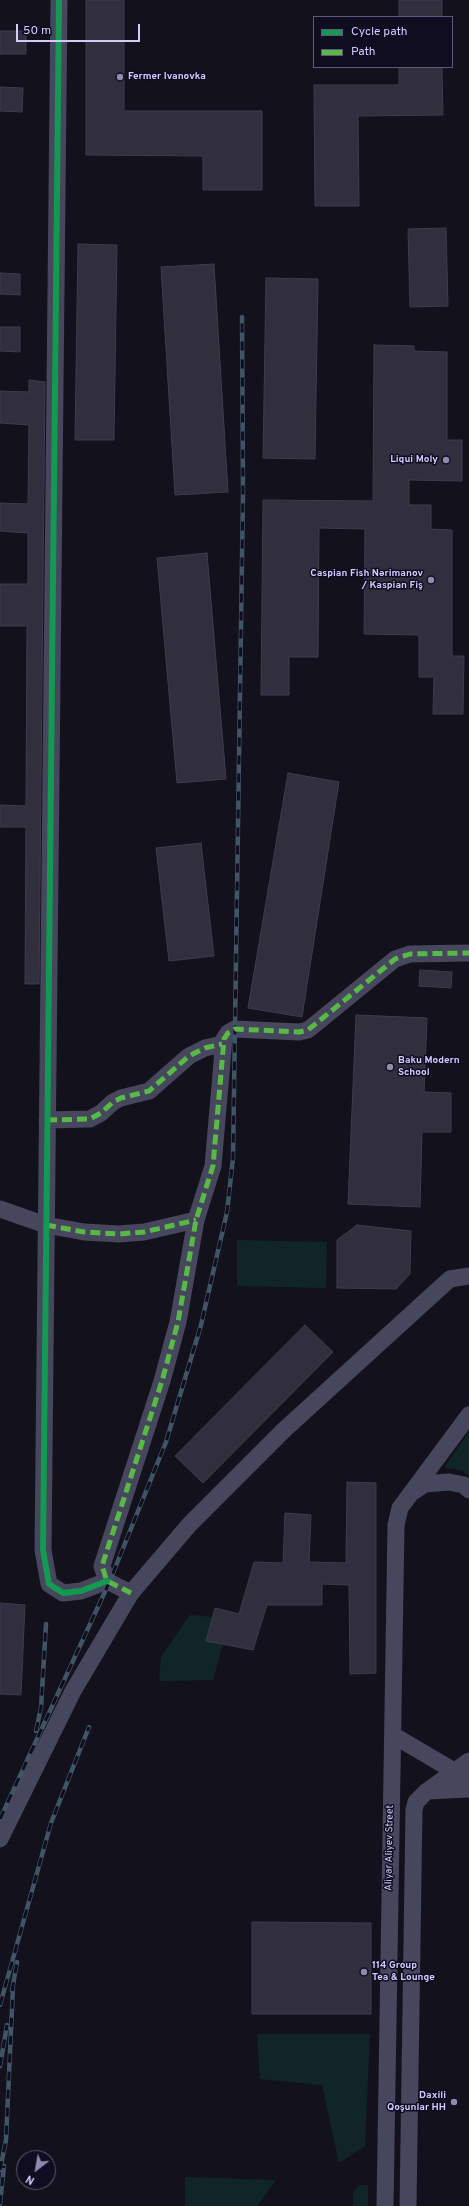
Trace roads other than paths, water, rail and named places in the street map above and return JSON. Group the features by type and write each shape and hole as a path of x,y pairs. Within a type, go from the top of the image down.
{"street":[{"path":"59,0 43,1550 49,1584 63,1593 81,1591 107,1581"},
{"path":"131,1594 107,1581 102,1566 162,1381 178,1322 196,1220 213,1166 219,1119 222,1044 228,1032 235,1030 299,1032 308,1030 396,959 410,954 469,953"},
{"path":"47,1120 90,1119 101,1114 113,1102 121,1098 149,1091 189,1056 205,1048 222,1044"},
{"path":"0,1209 46,1225 84,1232 119,1234 144,1232 196,1220"},
{"path":"0,1839 73,1691 131,1594 189,1525 284,1430 441,1286 450,1279 469,1276"},
{"name":"Aliyar Aliyev Street","path":"385,2206 384,2165 396,1525 400,1508 469,1415"},
{"path":"411,1493 425,1484 449,1482 464,1485 469,1490"},
{"path":"393,1736 462,1775"},
{"path":"408,2206 414,1810 416,1802 426,1792 462,1775 469,1761"},
{"path":"426,1792 469,1789"},
{"path":"384,2165 408,2166"}],"railway":[{"path":"0,1819 109,1583 166,1442 201,1325 227,1212 233,1158 243,493 242,317"},
{"path":"36,1731 41,1708 46,1624"},
{"path":"0,2005 51,1823 89,1727"},
{"path":"12,1991 17,1962"},
{"path":"0,2170 6,2140 13,1987"},
{"path":"0,2066 7,2025"},
{"path":"0,2204 4,2166"}],"place":[{"name":"Fermer Ivanovka","path":"120,77"},
{"name":"Liqui Moly","path":"446,460"},
{"name":"Caspian Fish Nərimanov / Kaspian Fiş","path":"431,580"},
{"name":"Baku Modern School","path":"390,1067"},
{"name":"114 Group Tea & Lounge","path":"364,1972"},
{"name":"Daxili Qoşunlar HH","path":"454,2102"}]}
